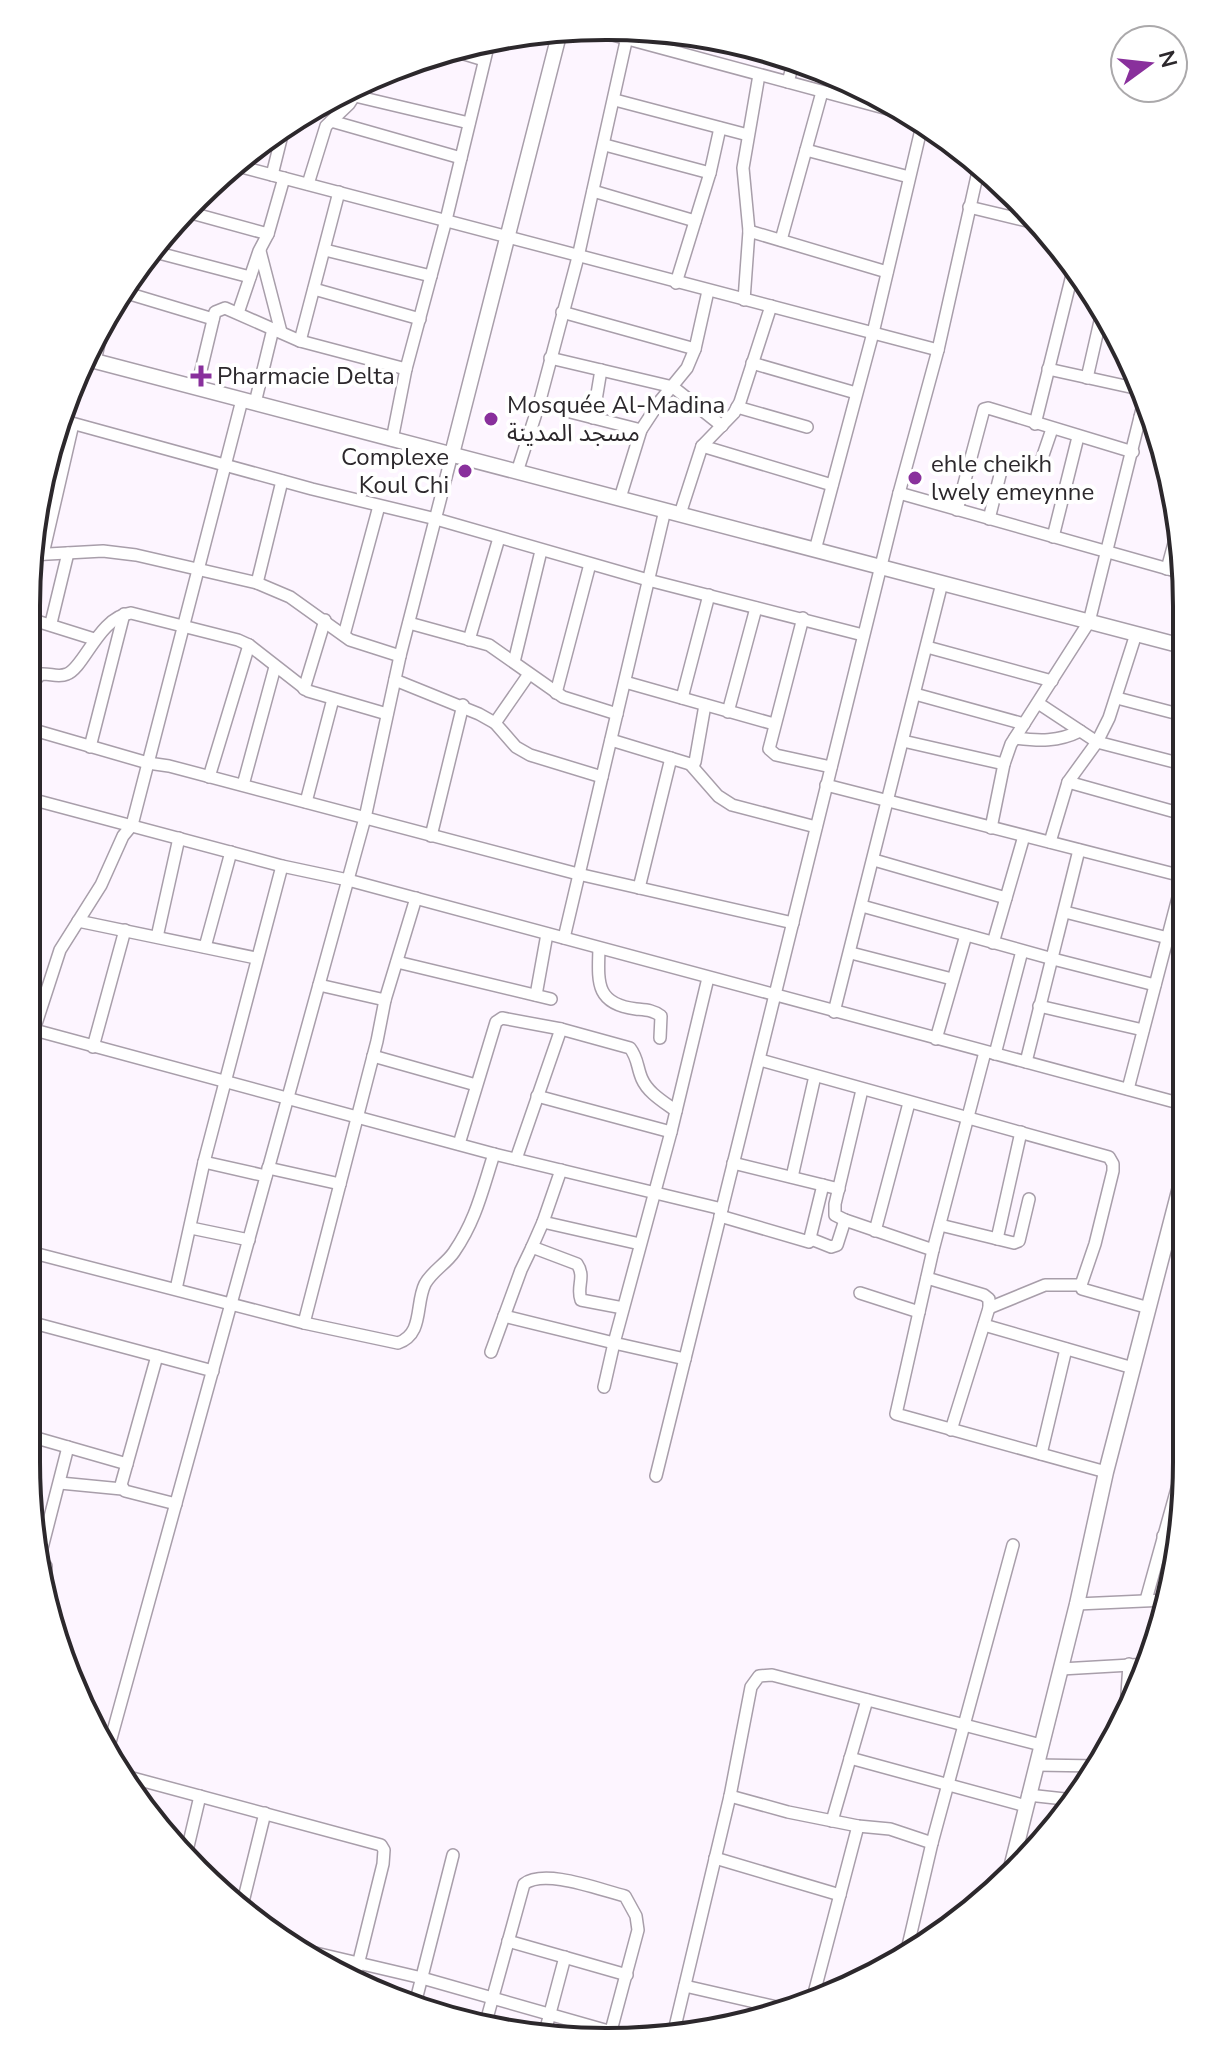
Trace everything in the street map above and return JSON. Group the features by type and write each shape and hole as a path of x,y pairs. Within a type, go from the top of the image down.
{"main road":[{"path":"452,454 557,42"},
{"path":"96,361 1173,644"},
{"path":"1020,1847 1027,1800 1077,1604 1106,1472 1149,1308 1173,1234"}],"street":[{"path":"517,472 539,404 578,257 627,41"},
{"path":"658,43 759,75 868,104"},
{"path":"392,440 406,369 486,53"},
{"path":"472,56 484,60"},
{"path":"788,82 791,71"},
{"path":"744,300 749,231 743,168 759,75"},
{"path":"781,240 822,92"},
{"path":"359,97 469,123"},
{"path":"615,100 748,135"},
{"path":"308,184 326,126 350,101"},
{"path":"331,121 461,158"},
{"path":"676,283 710,173 720,128"},
{"path":"815,550 873,333 920,134"},
{"path":"238,313 268,234 282,142"},
{"path":"605,145 710,173"},
{"path":"806,150 909,177"},
{"path":"248,169 938,350"},
{"path":"656,1476 880,567 938,350 976,178"},
{"path":"593,191 695,221"},
{"path":"300,341 339,192"},
{"path":"969,207 1019,219"},
{"path":"198,215 268,234"},
{"path":"749,231 887,272"},
{"path":"325,250 431,276"},
{"path":"40,1003 60,950 101,885 123,836 132,825 226,466 277,330 259,251"},
{"path":"163,254 250,277"},
{"path":"1035,424 1070,282"},
{"path":"314,289 420,319"},
{"path":"620,498 641,430 687,368 695,349 708,291"},
{"path":"133,295 213,319"},
{"path":"564,938 648,580 702,446 737,407 771,306"},
{"path":"197,387 213,319 219,309 225,308 300,341 406,369"},
{"path":"562,312 695,349"},
{"path":"1087,378 1099,326"},
{"path":"550,358 673,387 722,426"},
{"path":"752,363 856,393"},
{"path":"1048,369 1129,387"},
{"path":"593,418 601,370"},
{"path":"539,404 641,430"},
{"path":"737,407 807,427"},
{"path":"957,510 984,409 1133,452"},
{"path":"991,828 1004,764 1015,738 1089,622 1140,417"},
{"path":"400,656 350,640 290,597 257,583 200,568 103,551 43,554 73,424 863,635"},
{"path":"989,519 1001,471 1007,467 1039,467 1052,429"},
{"path":"1053,537 1078,437"},
{"path":"702,446 832,485"},
{"path":"112,1737 365,818 400,656 452,454"},
{"path":"257,583 282,481"},
{"path":"899,493 1172,570"},
{"path":"344,635 379,506"},
{"path":"469,640 499,538"},
{"path":"514,662 541,551"},
{"path":"51,623 68,553"},
{"path":"1167,569 1171,556"},
{"path":"556,693 590,564"},
{"path":"834,1012 942,583"},
{"path":"682,698 709,595"},
{"path":"728,712 756,608"},
{"path":"90,747 124,613"},
{"path":"40,675 67,674 75,669 94,639 124,613 142,614 238,640 249,645 304,689 387,714"},
{"path":"803,618 769,743 771,752 831,767"},
{"path":"304,689 325,620"},
{"path":"40,621 94,639"},
{"path":"409,623 489,645 556,693 571,701 617,714"},
{"path":"1050,842 1068,782 1097,742 1117,698 1136,634"},
{"path":"209,777 249,645"},
{"path":"927,647 1052,681"},
{"path":"243,785 275,667"},
{"path":"495,723 529,674"},
{"path":"395,680 463,705 495,723 516,747 530,755 602,777"},
{"path":"625,682 774,724"},
{"path":"915,694 1024,724"},
{"path":"1117,698 1173,713"},
{"path":"306,802 333,699"},
{"path":"1038,703 1097,742 1173,762"},
{"path":"431,836 463,705"},
{"path":"690,764 697,759 705,705"},
{"path":"1015,738 1054,740 1080,731"},
{"path":"40,732 148,763 243,785 578,874 793,923"},
{"path":"611,740 690,764 718,796 732,805 816,827"},
{"path":"903,741 1004,764"},
{"path":"639,888 671,758"},
{"path":"1068,782 1173,811"},
{"path":"826,785 1173,871"},
{"path":"40,801 416,898 1173,1101"},
{"path":"993,943 1024,836"},
{"path":"157,937 179,838"},
{"path":"1026,1062 1079,850"},
{"path":"205,947 231,852"},
{"path":"874,860 1006,898"},
{"path":"176,1289 204,1162 282,866"},
{"path":"304,1323 385,1000 416,898"},
{"path":"862,906 1155,985"},
{"path":"1065,912 1168,938"},
{"path":"1128,1089 1173,919"},
{"path":"78,921 256,958"},
{"path":"93,1047 125,930"},
{"path":"536,995 547,934"},
{"path":"936,1039 966,935"},
{"path":"599,948 598,984 608,999 621,1008 655,1012 661,1016 660,1038"},
{"path":"1022,951 968,1117 933,1250 896,1414 1106,1472"},
{"path":"851,953 952,979"},
{"path":"397,962 551,999"},
{"path":"604,1387 708,978"},
{"path":"319,985 385,1000"},
{"path":"1039,1006 1143,1030"},
{"path":"459,1144 496,1022 502,1018 561,1029 630,1048 636,1056 642,1080 658,1098 676,1111"},
{"path":"516,1159 561,1029"},
{"path":"40,1032 494,1154 654,1192 721,1212 805,1243 811,1239 823,1185"},
{"path":"373,1056 476,1085"},
{"path":"760,1060 1109,1157 1113,1164 1095,1244 1081,1285 1085,1292 1149,1308"},
{"path":"792,1177 815,1076"},
{"path":"862,1090 835,1215 933,1250"},
{"path":"537,1096 671,1132"},
{"path":"875,1231 909,1103"},
{"path":"997,1239 1021,1132"},
{"path":"40,1255 304,1323 398,1343 405,1340 416,1327 422,1290 430,1275 450,1258 473,1221 494,1154"},
{"path":"204,1162 340,1184"},
{"path":"733,1163 839,1189"},
{"path":"491,1352 561,1170"},
{"path":"940,1225 1014,1243 1019,1241 1029,1199"},
{"path":"811,1239 831,1247 837,1245 845,1220"},
{"path":"543,1222 640,1244"},
{"path":"191,1228 249,1240"},
{"path":"532,1247 577,1264 583,1275 578,1296 581,1300 623,1308"},
{"path":"927,1278 989,1299 989,1308 951,1430"},
{"path":"989,1308 1045,1285 1081,1285"},
{"path":"860,1293 919,1312"},
{"path":"504,1316 685,1359"},
{"path":"40,1325 213,1371"},
{"path":"984,1325 1133,1368"},
{"path":"1041,1454 1066,1349"},
{"path":"122,1489 157,1356"},
{"path":"40,1439 127,1464"},
{"path":"45,1537 68,1447"},
{"path":"60,1483 122,1489 176,1504"},
{"path":"1146,1600 1171,1508"},
{"path":"1163,1536 1168,1536"},
{"path":"909,1940 932,1843 1013,1545"},
{"path":"1077,1604 1156,1600"},
{"path":"1128,1683 1129,1664"},
{"path":"1061,1669 1135,1664"},
{"path":"676,2023 730,1796 751,1687 759,1676 772,1675 1041,1745"},
{"path":"832,1821 867,1700"},
{"path":"850,1758 949,1784 1027,1800 1060,1800"},
{"path":"1036,1765 1084,1766"},
{"path":"137,1779 381,1845 385,1857 357,1970"},
{"path":"189,1843 200,1796"},
{"path":"730,1796 832,1821 890,1829 932,1843"},
{"path":"244,1896 265,1813"},
{"path":"815,1988 858,1826"},
{"path":"417,1995 453,1855"},
{"path":"715,1858 840,1895"},
{"path":"488,2015 524,1884 530,1879 549,1877 625,1896 636,1916 638,1930 612,2028"},
{"path":"508,1941 627,1975"},
{"path":"332,1957 422,1978 550,2014 584,2027"},
{"path":"547,2025 565,1957"},
{"path":"685,1986 767,2005"}],"place":[{"name":"Pharmacie Delta","path":"201,376"},
{"name":"Mosquée Al-Madina مسجد المدينة","path":"491,419"},
{"name":"Complexe Koul Chi","path":"465,471"},
{"name":"ehle cheikh lwely emeynne","path":"915,478"}]}
